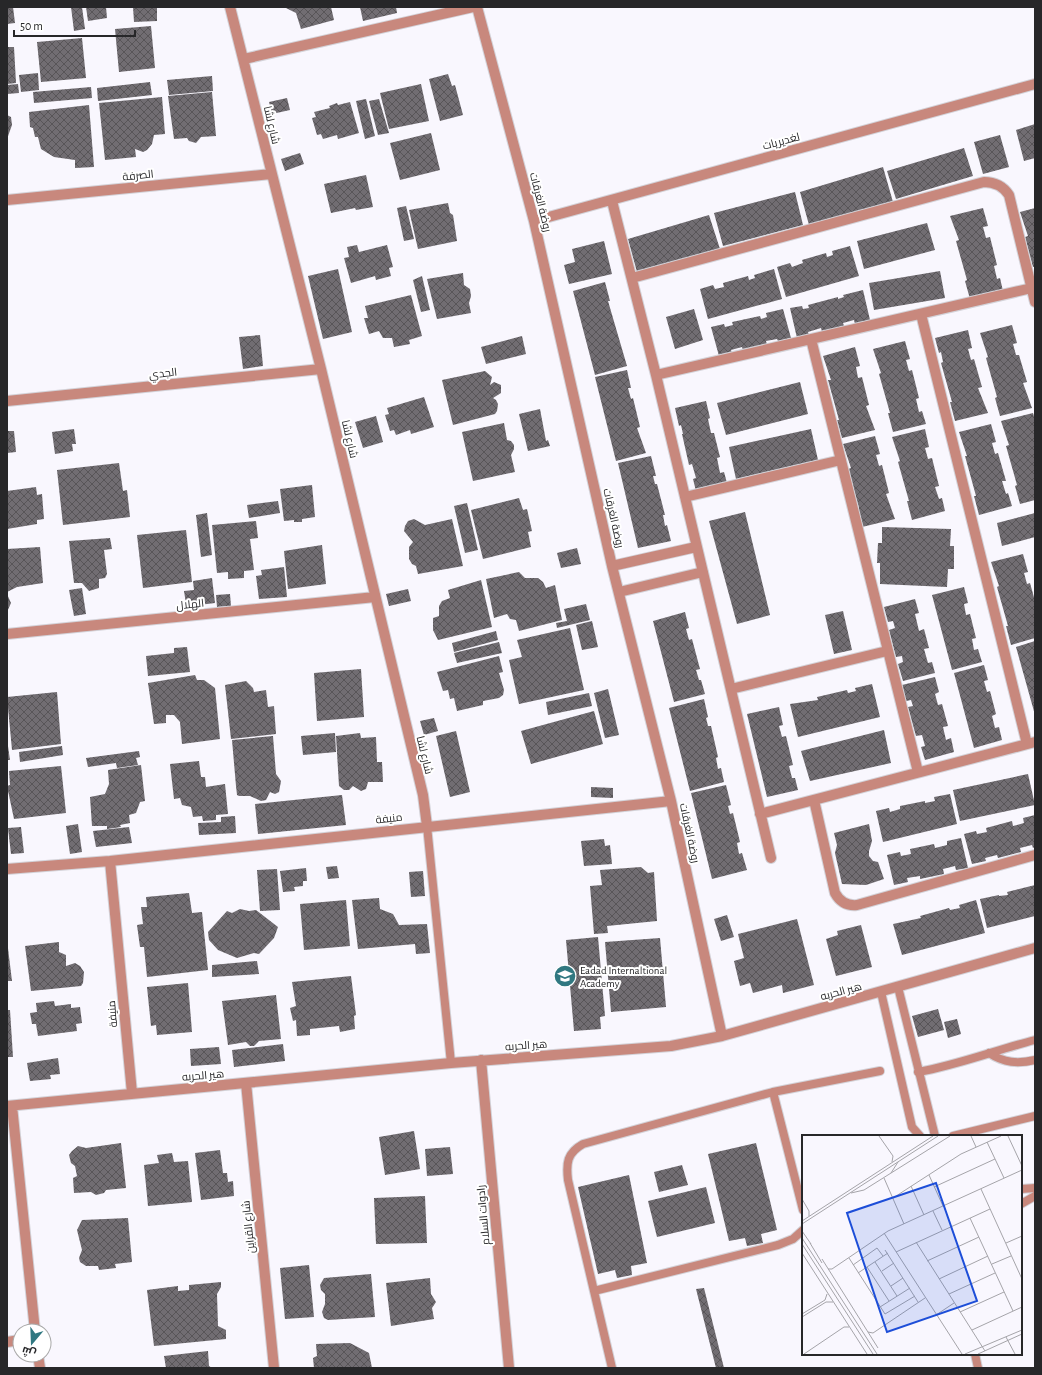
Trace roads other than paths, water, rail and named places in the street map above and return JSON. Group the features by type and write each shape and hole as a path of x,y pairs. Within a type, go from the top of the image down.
{"street":[{"name":"شارع لشا","path":"230,7 321,368 423,795 427,826"},
{"path":"244,59 473,7"},
{"name":"روضة الغرقات","path":"477,7 534,221 612,566 671,801 722,1036"},
{"name":"لغديريات","path":"534,221 1035,84"},
{"name":"الصرفة","path":"7,200 271,174"},
{"path":"632,278 984,182 990,182 1001,186 1009,195 1035,302"},
{"path":"612,200 656,375 771,858"},
{"path":"656,375 1032,288"},
{"path":"760,814 1031,743 920,314"},
{"path":"811,339 918,772"},
{"name":"الجدي","path":"7,401 321,368"},
{"path":"685,497 841,460"},
{"path":"612,566 696,547"},
{"path":"619,592 703,572"},
{"name":"الهلال","path":"7,634 375,598"},
{"path":"731,689 887,651"},
{"path":"814,800 835,892 840,900 848,905 857,905 1035,855"},
{"name":"منيفة","path":"7,869 110,860 671,801"},
{"name":"منيفة","path":"110,860 132,1093"},
{"name":"هير الحربه","path":"10,1106 481,1060 671,1046 722,1036 898,988 1035,948"},
{"name":"رادوات السلام","path":"481,1060 509,1368"},
{"name":"شارع القراين","path":"246,1083 274,1368"},
{"path":"10,1106 34,1323"}],"lane":[{"path":"427,826 451,1063"},
{"path":"898,988 935,1135"},
{"path":"881,992 912,1127 919,1135"},
{"path":"918,1072 955,1065 989,1053 1035,1040"},
{"path":"989,1053 1008,1062 1021,1063 1035,1060"},
{"path":"612,1368 568,1180 566,1166 568,1156 575,1148 583,1144 773,1092 880,1071"},
{"path":"773,1092 802,1206"},
{"path":"957,1135 1035,1116"},
{"path":"1022,1189 1035,1188"},
{"path":"1022,1203 1035,1196"},
{"path":"594,1291 778,1245 793,1239 802,1231"},
{"path":"975,1355 978,1368"}],"place":[{"name":"Eadad Internaltional Academy","path":"565,976"}]}
